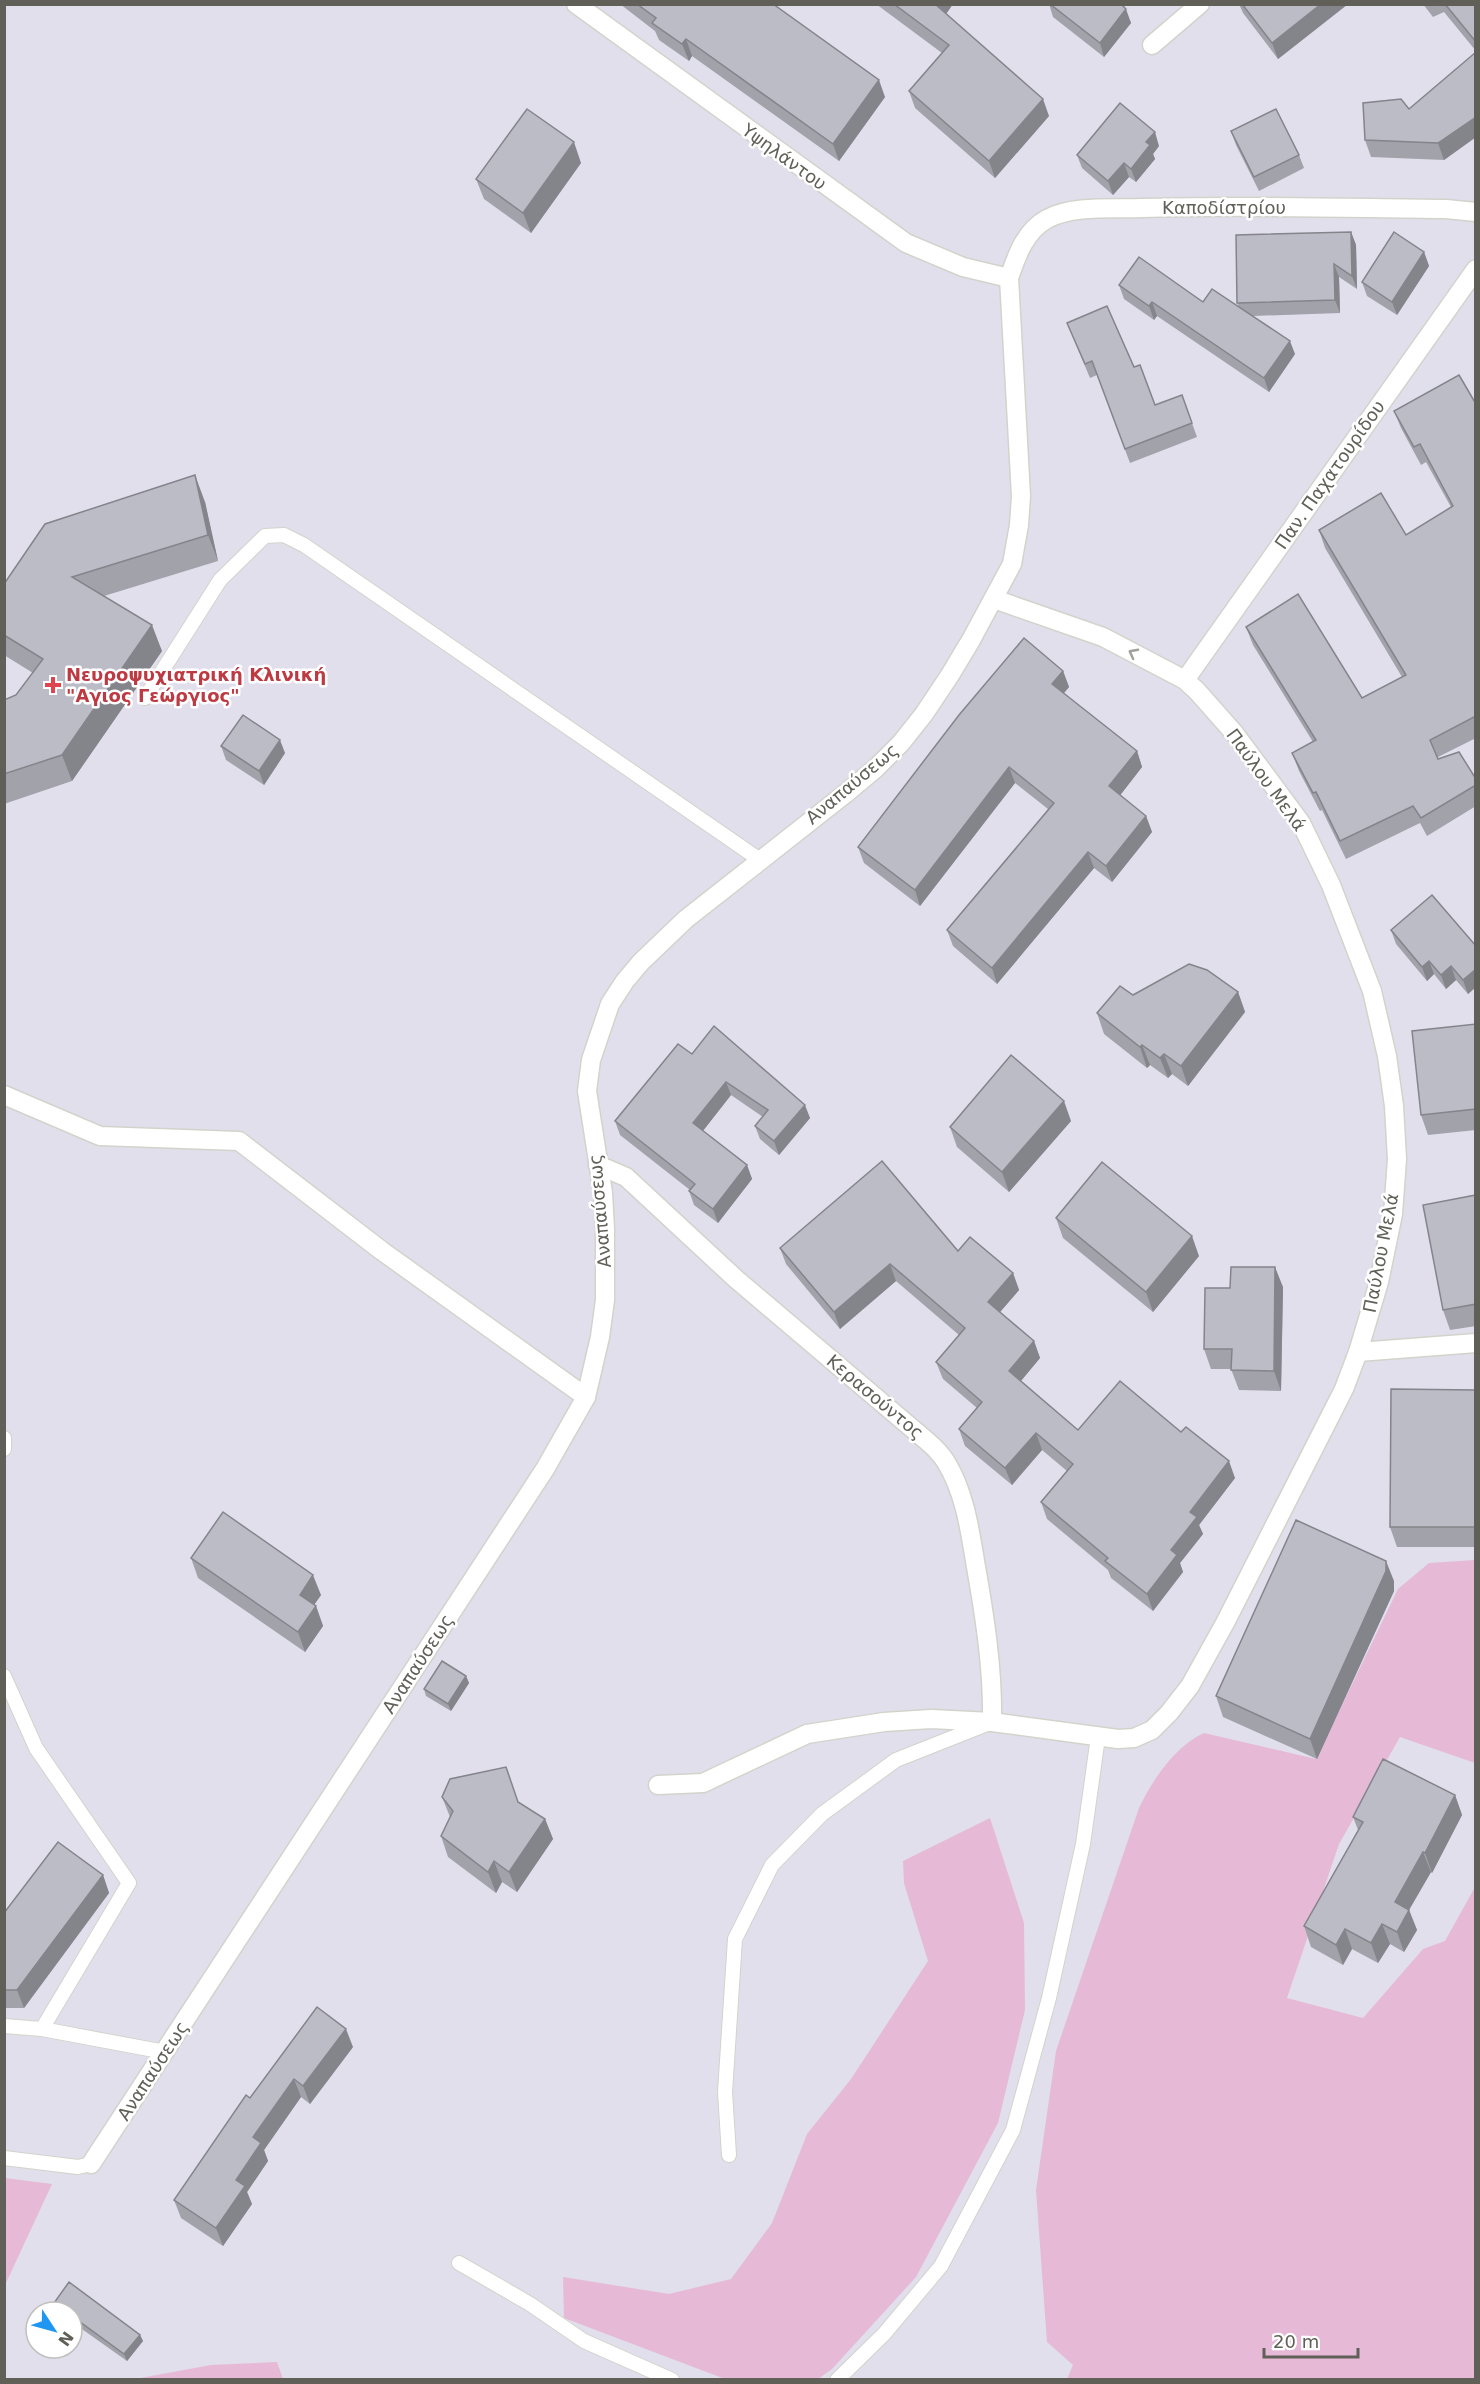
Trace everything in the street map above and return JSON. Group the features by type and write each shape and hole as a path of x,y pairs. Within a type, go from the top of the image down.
{"street":[{"name":"Υψηλάντου","path":"576,4 906,243 963,267 1009,278"},
{"path":"1152,45 1200,4"},
{"name":"Καποδίστρίου","path":"1009,278 1028,235 1046,219 1073,211 1181,207 1446,209 1476,212"},
{"name":"Παν. Παχατουρίδου","path":"1185,680 1475,270"},
{"name":"Αναπαύσεως","path":"90,2164 538,1479 586,1397 600,1337 604,1300 605,1229 587,1091 591,1060 610,1004 625,981 663,939 868,775 901,743 950,675 1012,564 1017,546 1021,496 1009,278"},
{"name":"Παύλου Μελά","path":"658,1785 703,1783 807,1734 840,1727 931,1719 992,1722 1098,1737 1127,1738 1146,1734 1159,1725 1183,1696 1225,1623 1310,1458 1344,1389 1380,1282 1393,1214 1397,1160 1394,1106 1387,1056 1372,991 1331,885 1301,823 1235,734 1185,680 1102,637 994,599"},
{"path":"4,1095 100,1136 239,1141 382,1251 586,1397"},
{"name":"Κερασούντος","path":"598,1165 626,1177 736,1279 942,1456 963,1500 971,1537 988,1646 992,1722"},
{"path":"1358,1352 1476,1342"}],"lane":[{"path":"145,698 220,580 265,536 284,535 304,545 760,860"},
{"path":"4,1438 4,1449"},
{"path":"4,1676 36,1748 129,1883 42,2029"},
{"path":"729,2155 725,2092 735,1939 772,1865 822,1814 896,1760 992,1722"},
{"path":"837,2379 884,2334 941,2266 1013,2130 1049,1998 1083,1844 1098,1737"},
{"path":"4,2026 42,2029 165,2052"},
{"path":"4,2158 78,2168 90,2164"},
{"path":"459,2263 530,2304 584,2341 672,2379"}],"shaded area":[{"path":"1475,1560 1475,1763 1400,1737 1339,1844 1287,1998 1363,2018 1423,1949 1445,1941 1475,1887 1475,2379 1067,2379 1073,2365 1047,2342 1036,2190 1056,2051 1139,1808 1150,1787 1174,1755 1204,1733 1316,1759 1398,1589 1429,1563"},
{"path":"990,1818 1024,1923 1025,2010 998,2123 916,2277 832,2369 818,2379 725,2379 564,2318 563,2277 669,2294 731,2279 772,2223 807,2134 851,2079 928,1961 904,1883 903,1861"},
{"path":"4,2178 52,2184 5,2285"},
{"path":"277,2362 283,2379 135,2379 211,2365"}],"building":[{"path":"637,4 773,4 879,80 833,144 686,39 682,44 652,23 656,18"},
{"path":"894,4 935,4 1043,99 989,161 909,91 949,45"},
{"path":"1050,4 1121,4 1126,9 1100,43"},
{"path":"1242,4 1321,4 1272,43"},
{"path":"1445,4 1476,4 1476,42"},
{"path":"1476,52 1476,117 1438,143 1365,140 1363,103 1401,99 1409,109"},
{"path":"1120,103 1155,132 1146,142 1150,145 1131,169 1124,163 1108,181 1077,155"},
{"path":"527,109 574,142 523,213 476,179"},
{"path":"1276,109 1299,155 1254,177 1231,131"},
{"path":"1351,232 1352,276 1334,264 1335,300 1237,303 1236,235"},
{"path":"1394,232 1424,252 1392,302 1362,282"},
{"path":"1139,257 1203,302 1212,289 1290,341 1264,378 1152,302 1149,306 1119,285"},
{"path":"1107,306 1134,367 1140,365 1155,405 1182,395 1192,423 1125,449 1092,361 1085,364 1067,323"},
{"path":"1459,375 1476,404 1476,716 1430,740 1438,759 1459,752 1476,779 1476,785 1421,818 1413,806 1340,841 1316,792 1313,793 1292,753 1316,740 1246,627 1298,594 1362,698 1406,675 1319,530 1381,493 1406,535 1453,506 1420,444 1414,447 1394,411"},
{"path":"195,475 208,535 72,577 152,625 62,755 4,774 4,700 16,695 43,659 4,635 4,584 45,524"},
{"path":"1024,638 1063,671 1052,684 1137,751 1109,786 1146,816 1106,866 1088,852 992,968 947,930 1054,803 1009,767 915,890 858,847 959,715"},
{"path":"243,715 280,740 259,771 221,746"},
{"path":"1432,895 1476,946 1476,969 1463,980 1451,966 1441,975 1429,961 1422,967 1391,930"},
{"path":"1189,964 1207,970 1238,992 1181,1066 1164,1054 1160,1058 1142,1045 1140,1047 1097,1013 1120,986 1133,995"},
{"path":"1476,1024 1476,1109 1421,1115 1412,1031"},
{"path":"714,1026 805,1105 774,1141 755,1126 768,1110 726,1082 693,1123 747,1165 713,1209 689,1191 695,1184 615,1121 678,1044 692,1054"},
{"path":"1011,1055 1064,1101 1002,1172 950,1127"},
{"path":"882,1161 958,1251 970,1237 1013,1273 988,1302 1034,1341 1009,1371 1078,1430 1120,1381 1181,1432 1186,1427 1229,1461 1190,1512 1197,1517 1171,1550 1177,1555 1147,1594 1105,1561 1108,1558 1041,1502 1073,1464 1036,1433 1005,1468 959,1429 982,1402 936,1362 965,1328 890,1264 834,1312 780,1248"},
{"path":"1102,1162 1192,1236 1146,1292 1056,1218"},
{"path":"1476,1195 1476,1304 1443,1310 1423,1205"},
{"path":"1231,1267 1275,1267 1274,1371 1231,1370 1232,1349 1204,1349 1205,1288 1230,1288"},
{"path":"1391,1389 1476,1390 1476,1527 1390,1527"},
{"path":"223,1512 313,1575 300,1595 316,1606 298,1632 191,1558"},
{"path":"1296,1520 1386,1561 1386,1571 1310,1739 1216,1696"},
{"path":"442,1661 466,1676 448,1704 424,1689"},
{"path":"1383,1759 1455,1795 1425,1853 1423,1852 1395,1902 1409,1910 1397,1932 1382,1924 1371,1943 1345,1929 1336,1945 1304,1926 1363,1822 1353,1817"},
{"path":"506,1767 518,1802 545,1819 509,1872 494,1861 488,1872 441,1836 453,1811 442,1797 450,1779"},
{"path":"58,1842 103,1875 17,1990 4,1990 4,1913"},
{"path":"317,2007 346,2029 303,2086 294,2079 253,2137 261,2143 236,2180 245,2186 216,2228 174,2200 246,2095 250,2098"},
{"path":"69,2282 140,2335 124,2354 84,2325 84,2300 56,2300"}],"place":[{"name":"Νευροψυχιατρική Κλινική \"Αγιος Γεώργιος\"","path":"53,685"}]}
